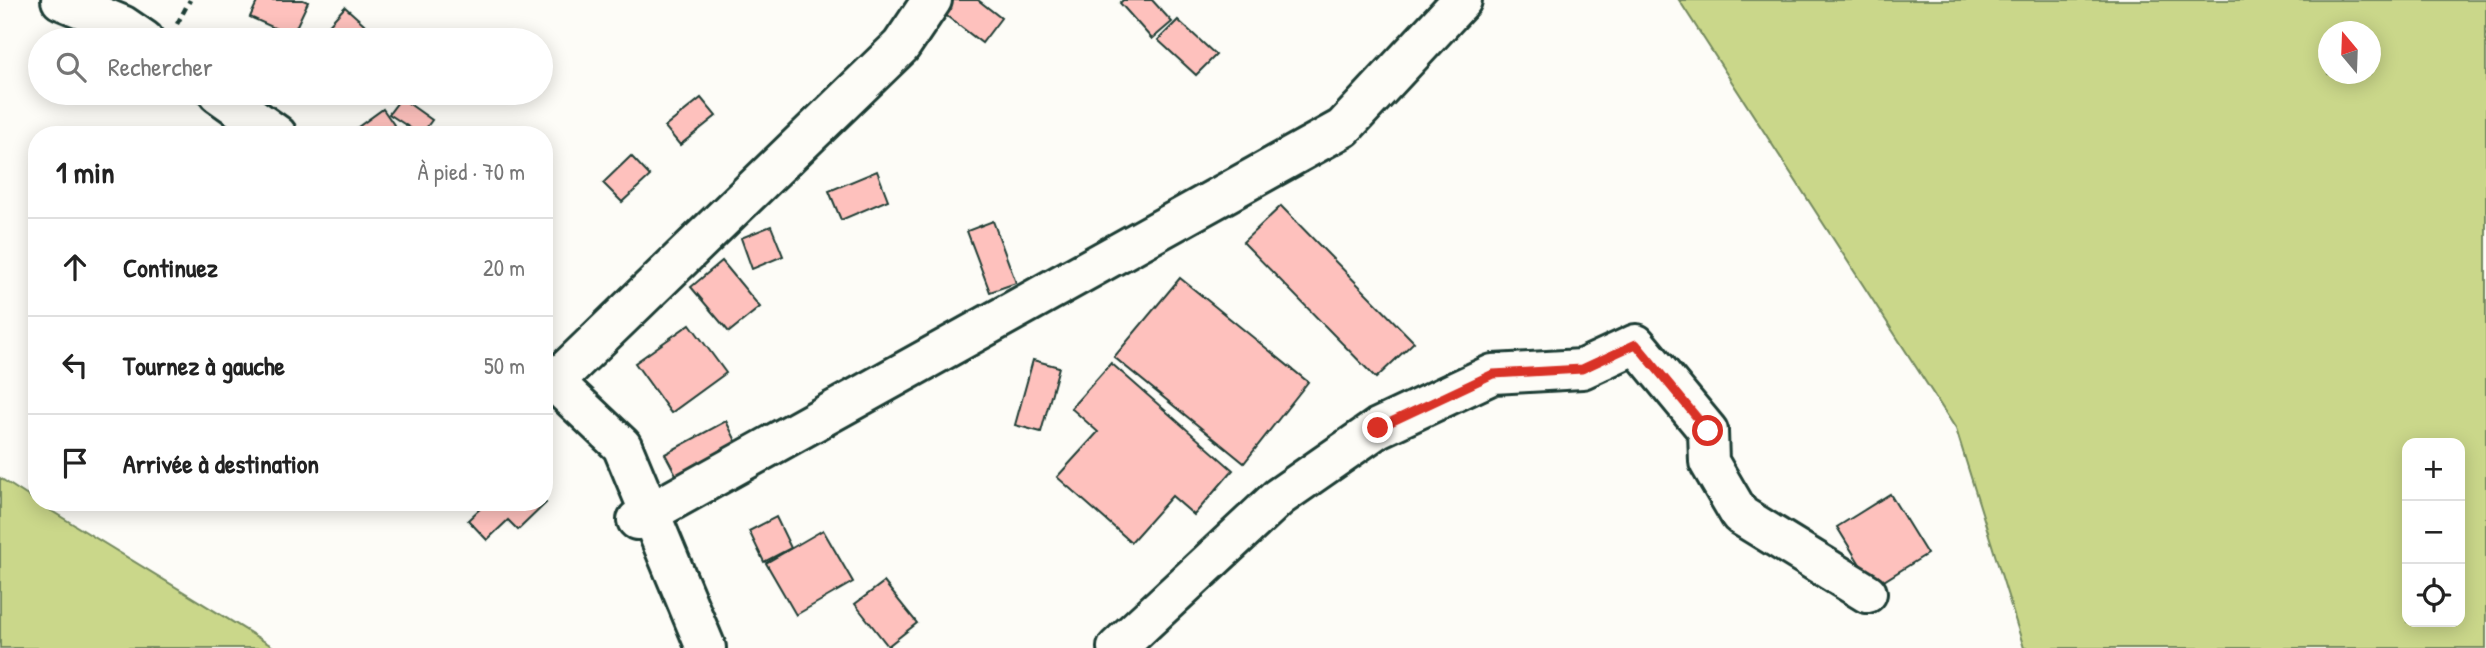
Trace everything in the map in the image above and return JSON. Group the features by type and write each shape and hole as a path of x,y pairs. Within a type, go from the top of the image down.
{"street":[{"path":"61,0 135,28"},
{"path":"553,373 901,46 932,0"},
{"path":"644,517 1343,128 1462,0"},
{"path":"235,105 264,126"},
{"path":"1117,648 1279,497 1378,428 1493,374 1582,369 1636,344 1708,431 1709,462 1740,515 1867,593"},
{"path":"553,381 622,446 644,517 706,648"}],"path":[{"path":"165,28 190,0"}],"green space":[{"path":"1679,0 2486,0 2486,648 2024,648 1956,429"},
{"path":"0,478 28,496 28,511 52,511 275,648 0,648"}],"building":[{"path":"258,0 308,2 296,28 274,28 250,17"},
{"path":"947,0 978,0 1001,18 982,43 939,10"},
{"path":"1123,0 1152,0 1172,22 1152,39 1120,3"},
{"path":"345,7 369,28 326,28"},
{"path":"1178,20 1216,55 1196,75 1158,40"},
{"path":"701,98 716,116 680,145 665,127"},
{"path":"396,105 411,105 432,120 428,126 407,126 389,114"},
{"path":"383,109 395,126 359,126"},
{"path":"631,156 650,176 622,202 603,183"},
{"path":"877,171 888,200 841,220 829,191"},
{"path":"1281,206 1414,342 1376,378 1243,242"},
{"path":"993,221 1016,283 990,292 967,231"},
{"path":"771,226 783,256 752,269 741,238"},
{"path":"722,261 760,307 729,332 691,287"},
{"path":"1180,278 1308,382 1244,463 1114,357"},
{"path":"690,324 726,373 671,413 635,363"},
{"path":"1033,360 1059,367 1041,432 1015,425"},
{"path":"1111,363 1233,470 1194,515 1172,496 1131,542 1057,477 1098,432 1071,408"},
{"path":"726,421 740,449 680,482 665,454"},
{"path":"1890,494 1927,554 1874,587 1837,527"},
{"path":"478,511 538,511 518,530 508,520 487,540 468,520"},
{"path":"776,517 791,548 764,562 749,531"},
{"path":"823,530 853,582 796,615 766,563"},
{"path":"884,582 917,623 888,646 855,604"}],"route":[{"path":"1378,428 1493,374 1582,369 1636,344 1708,431"}]}
